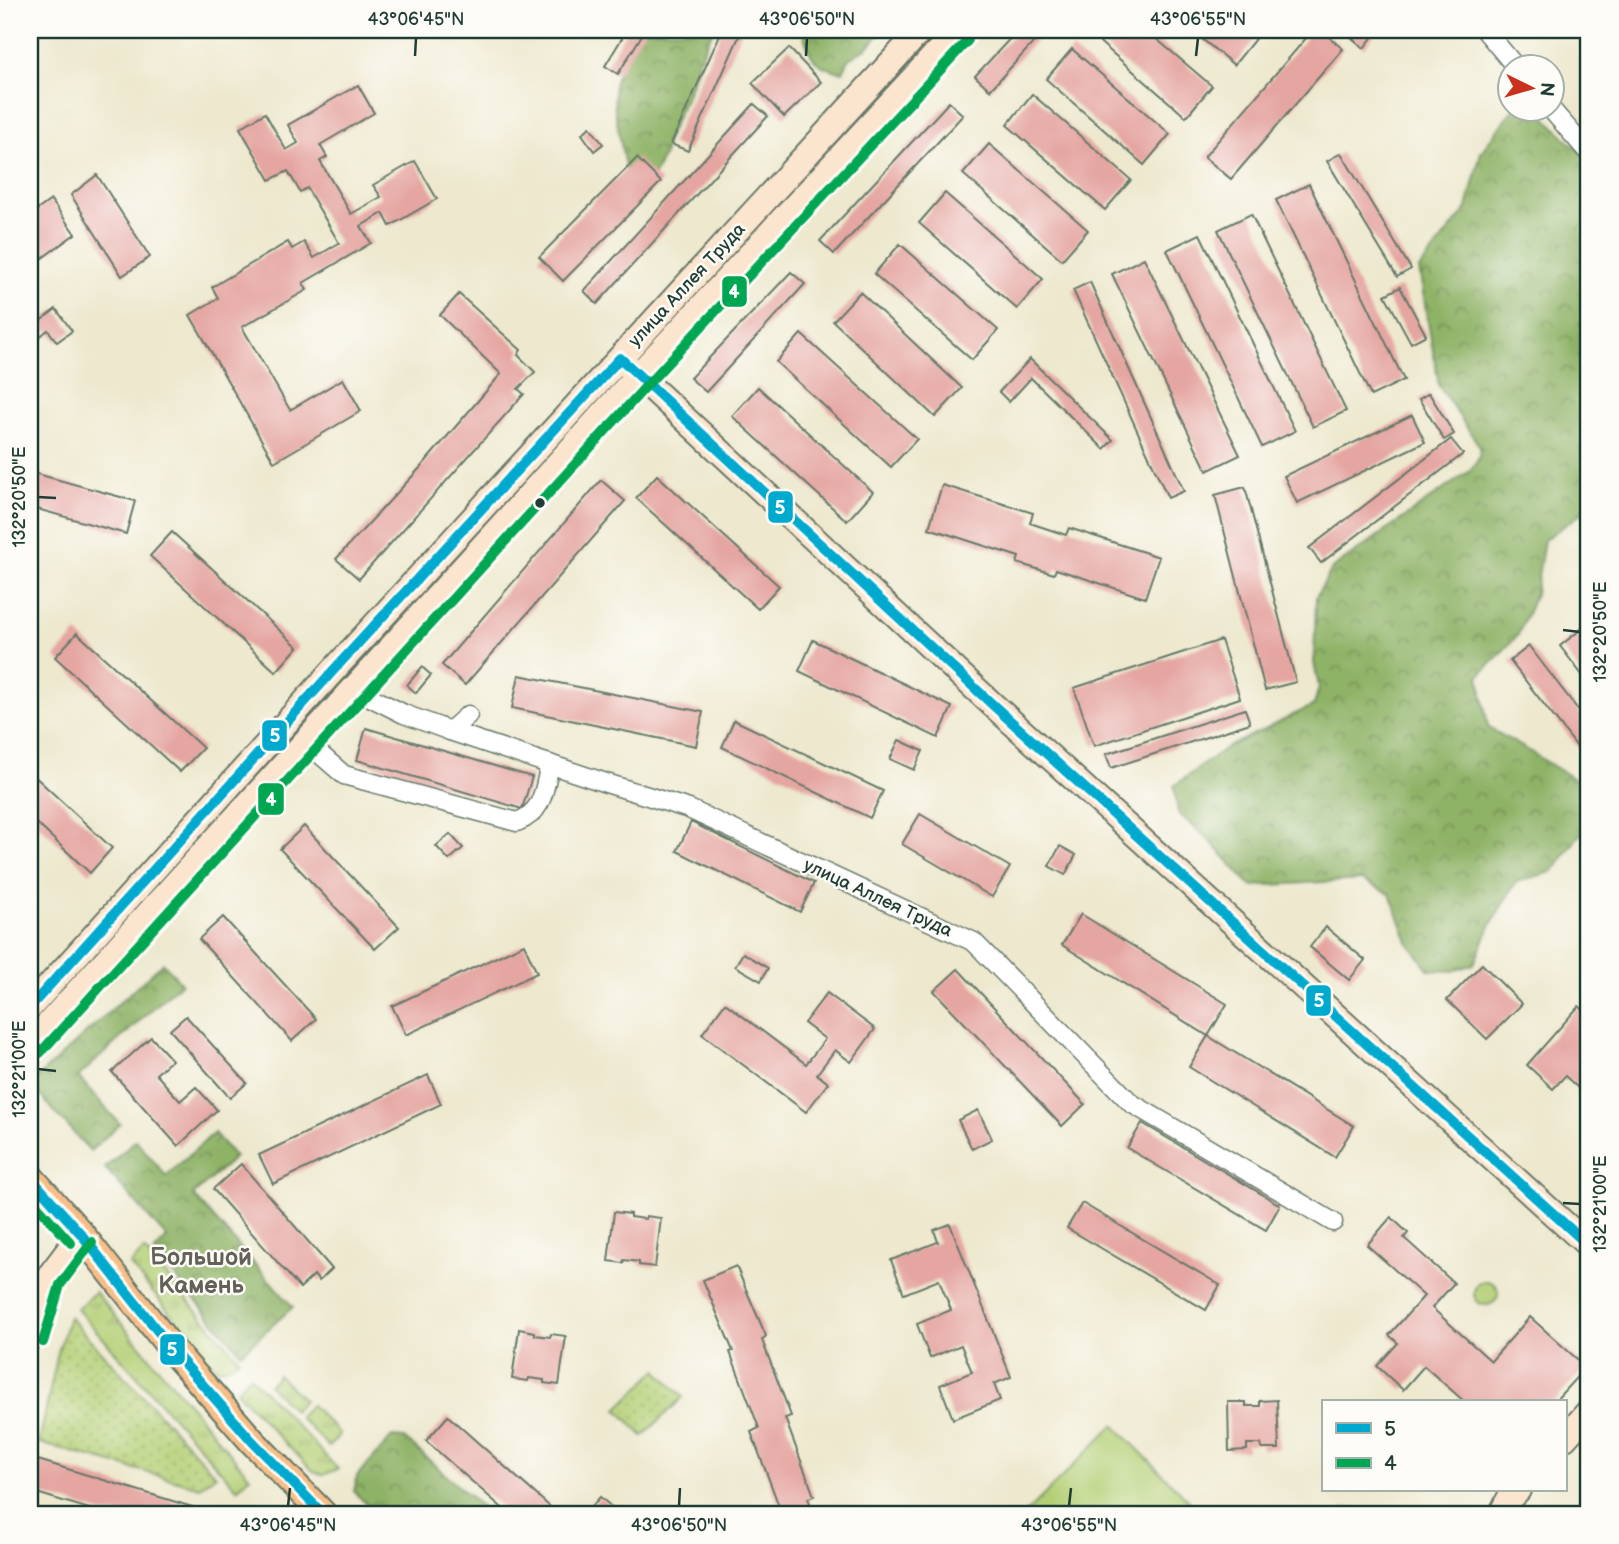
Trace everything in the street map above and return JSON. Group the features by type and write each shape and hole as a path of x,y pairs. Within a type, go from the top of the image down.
{"main road":[{"path":"30,1177 81,1234 193,1374 252,1441 323,1514"}],"street":[{"name":"улица Аллея Труда","path":"30,1044 354,689 921,30"},
{"name":"улица Аллея Труда","path":"30,1007 340,663 958,30"},
{"path":"1485,30 1503,52"},
{"path":"1562,122 1589,153"},
{"path":"629,367 993,705 1589,1246"},
{"name":"улица Аллея Труда","path":"354,689 404,714 450,731 689,808 974,942 1131,1103 1333,1222"},
{"path":"450,731 468,715"},
{"path":"306,742 344,775 517,822 528,818 536,810 550,764"},
{"path":"30,1338 47,1279 81,1234"},
{"path":"1566,1437 1589,1411"},
{"path":"1501,1514 1516,1492"}],"green space":[{"path":"636,30 713,30 666,142 664,155 650,183 634,182 625,167 615,110 614,84"},
{"path":"802,30 883,30 868,47 849,59 843,72 825,67 814,59"},
{"path":"910,59 913,62 653,344 650,341"},
{"path":"1503,122 1550,122 1589,161 1589,508 1544,540 1535,595 1518,635 1479,676 1488,727 1582,784 1584,829 1552,872 1516,882 1490,926 1474,964 1453,971 1429,970 1409,944 1390,894 1362,880 1251,886 1209,840 1178,813 1174,786 1227,747 1314,705 1319,687 1314,663 1316,597 1332,569 1468,472 1477,461 1480,447 1439,386 1419,269 1467,208 1481,152"},
{"path":"603,391 606,394 390,632 386,629"},
{"path":"330,691 334,694 52,1005 48,1002"},
{"path":"163,963 181,983 78,1077 120,1124 90,1151 30,1084"},
{"path":"214,1133 235,1157 193,1195 293,1307 241,1353 154,1252 167,1238 105,1168 136,1140 166,1176"},
{"path":"144,1250 239,1359 232,1365 219,1369 213,1365 130,1265"},
{"path":"1486,1281 1497,1288 1498,1293 1491,1304 1486,1305 1475,1298 1474,1293 1481,1282"},
{"path":"95,1292 250,1477 237,1489 77,1309"},
{"path":"69,1317 216,1475 200,1487 39,1443 58,1352"},
{"path":"657,1370 683,1397 643,1436 617,1409"},
{"path":"278,1375 304,1400 294,1411 269,1385"},
{"path":"250,1376 338,1469 323,1475 313,1471 274,1432 236,1391"},
{"path":"311,1405 340,1434 329,1447 299,1417"},
{"path":"1114,1425 1192,1504 1181,1514 1025,1514"},
{"path":"392,1437 404,1438 490,1514 377,1514 354,1492 357,1476"}],"building":[{"path":"627,30 645,30 618,74 605,66"},
{"path":"722,30 742,30 688,151 671,144"},
{"path":"1018,30 1045,30 990,90 975,76"},
{"path":"1088,30 1146,30 1212,86 1186,117"},
{"path":"1191,30 1243,30 1255,39 1234,65"},
{"path":"1313,30 1321,30 1343,49 1231,179 1204,157"},
{"path":"1358,30 1378,30 1364,48 1352,38"},
{"path":"789,48 821,82 784,117 752,83"},
{"path":"1072,49 1170,134 1144,165 1046,79"},
{"path":"358,85 374,113 320,145 327,157 320,161 351,214 381,197 373,185 415,161 437,199 390,226 383,213 361,226 371,243 303,283 307,290 242,327 290,410 343,379 361,411 274,462 190,315 218,298 212,287 288,242 292,249 304,242 314,258 339,243 307,188 300,192 288,171 270,180 240,128 265,113 286,150 298,143 288,125"},
{"path":"1032,94 1131,180 1105,210 1007,125"},
{"path":"949,102 963,115 834,254 820,241"},
{"path":"754,104 768,116 597,304 584,291"},
{"path":"590,127 603,144 594,151 582,134"},
{"path":"989,144 1088,230 1062,260 963,174"},
{"path":"1341,153 1411,269 1397,277 1327,161"},
{"path":"637,158 661,182 563,281 539,257"},
{"path":"97,175 150,257 122,276 71,195"},
{"path":"1309,184 1404,380 1371,396 1276,200"},
{"path":"945,193 1043,279 1017,309 919,223"},
{"path":"51,200 75,234 30,267 30,215"},
{"path":"1251,214 1346,411 1313,427 1218,230"},
{"path":"1200,234 1295,431 1262,447 1167,250"},
{"path":"900,244 998,330 972,360 874,274"},
{"path":"1144,258 1240,455 1207,471 1112,274"},
{"path":"791,272 805,284 706,392 690,378"},
{"path":"1090,282 1184,491 1168,498 1073,290"},
{"path":"1400,287 1426,335 1411,343 1385,295"},
{"path":"860,292 962,388 935,417 833,321"},
{"path":"459,294 521,350 518,355 535,372 518,389 524,394 359,579 336,559 420,468 501,374 440,315"},
{"path":"30,306 40,321 56,309 72,331 57,342 48,330 30,344"},
{"path":"801,334 917,439 891,467 776,362"},
{"path":"1030,359 1113,440 1104,449 1031,378 1009,402 999,392"},
{"path":"758,387 873,492 847,521 732,416"},
{"path":"1429,393 1454,434 1444,440 1419,399"},
{"path":"1412,415 1425,442 1297,503 1284,476"},
{"path":"1451,439 1463,454 1321,563 1309,548"},
{"path":"30,472 135,501 126,534 30,507"},
{"path":"657,475 779,586 758,609 636,498"},
{"path":"601,480 625,501 465,685 442,665"},
{"path":"942,485 1033,513 1030,523 1066,535 1069,528 1159,557 1145,598 1056,569 1054,574 1017,563 1019,557 929,528"},
{"path":"1245,487 1296,682 1265,690 1215,495"},
{"path":"172,532 298,647 276,672 150,556"},
{"path":"1584,627 1589,633 1589,684 1560,646"},
{"path":"77,633 203,748 180,772 55,657"},
{"path":"813,640 952,707 938,738 799,671"},
{"path":"1221,640 1240,698 1094,746 1074,688"},
{"path":"1529,646 1589,724 1589,762 1510,661"},
{"path":"422,667 431,675 416,693 407,685"},
{"path":"519,675 703,712 696,746 512,708"},
{"path":"1245,709 1250,723 1111,768 1106,754"},
{"path":"734,720 883,791 870,818 722,747"},
{"path":"366,728 532,777 522,809 357,760"},
{"path":"899,740 923,751 914,770 890,759"},
{"path":"30,772 112,848 90,873 30,817"},
{"path":"920,814 1010,867 992,897 902,844"},
{"path":"691,822 814,883 800,912 677,851"},
{"path":"304,826 399,927 375,949 280,849"},
{"path":"450,834 463,848 449,860 436,846"},
{"path":"1060,846 1076,855 1065,875 1049,866"},
{"path":"1081,914 1227,1004 1208,1036 1062,945"},
{"path":"223,917 316,1019 292,1041 199,939"},
{"path":"1326,927 1365,960 1349,980 1310,947"},
{"path":"524,944 537,973 406,1035 392,1006"},
{"path":"743,953 768,968 761,981 735,966"},
{"path":"1482,964 1522,1004 1487,1039 1447,1000"},
{"path":"958,969 1085,1104 1062,1126 934,991"},
{"path":"827,993 875,1029 851,1062 835,1050 817,1074 828,1083 806,1112 702,1034 725,1003 806,1064 825,1039 804,1023"},
{"path":"1579,1006 1589,1015 1589,1098 1565,1076 1553,1089 1527,1065"},
{"path":"186,1016 247,1083 230,1098 170,1030"},
{"path":"1208,1036 1354,1126 1335,1157 1189,1067"},
{"path":"151,1037 172,1060 156,1074 180,1101 196,1087 217,1110 178,1146 112,1072"},
{"path":"428,1075 441,1104 273,1184 259,1155"},
{"path":"978,1110 992,1139 972,1149 958,1120"},
{"path":"1142,1123 1280,1205 1266,1230 1127,1148"},
{"path":"241,1164 332,1269 319,1281 314,1275 300,1288 213,1189"},
{"path":"1082,1203 1220,1285 1206,1310 1067,1228"},
{"path":"614,1212 645,1219 646,1216 661,1218 655,1267 624,1260 623,1263 608,1261"},
{"path":"1391,1217 1408,1233 1404,1238 1454,1283 1432,1308 1491,1361 1530,1317 1586,1367 1556,1400 1463,1400 1424,1366 1403,1390 1377,1366 1398,1343 1389,1335 1424,1296 1367,1245"},
{"path":"950,1224 1011,1377 994,1384 1000,1400 953,1419 940,1385 972,1372 961,1345 930,1358 917,1324 951,1310 939,1280 904,1294 891,1260 938,1242 934,1230"},
{"path":"736,1266 766,1336 762,1340 791,1416 785,1418 814,1496 808,1498 814,1514 782,1514 751,1432 759,1428 730,1352 733,1351 703,1280"},
{"path":"519,1329 535,1332 535,1335 566,1336 559,1385 529,1378 528,1381 512,1379"},
{"path":"1277,1400 1279,1449 1262,1449 1261,1444 1247,1444 1247,1450 1229,1451 1228,1402 1246,1402 1246,1406 1260,1406 1260,1401"},
{"path":"448,1416 558,1514 509,1514 426,1441"},
{"path":"38,1460 199,1509 198,1514 106,1514 30,1491"},
{"path":"600,1497 620,1514 585,1514"},
{"path":"1391,1506 1391,1514 1365,1514 1373,1512 1373,1507"},
{"path":"1359,1507 1359,1514 1342,1514 1342,1508"}],"transit line":[{"name":"4","path":"40,1053 648,384 968,40"},
{"name":"5","path":"30,1007 620,358 993,705 1589,1246"},
{"name":"5","path":"30,1177 81,1234 175,1353 252,1441 323,1514"},
{"name":"4","path":"30,1198 71,1243"},
{"name":"4","path":"43,1342 60,1285 92,1242"}],"district":[{"name":"Большой Камень","path":"201,1271"}]}
